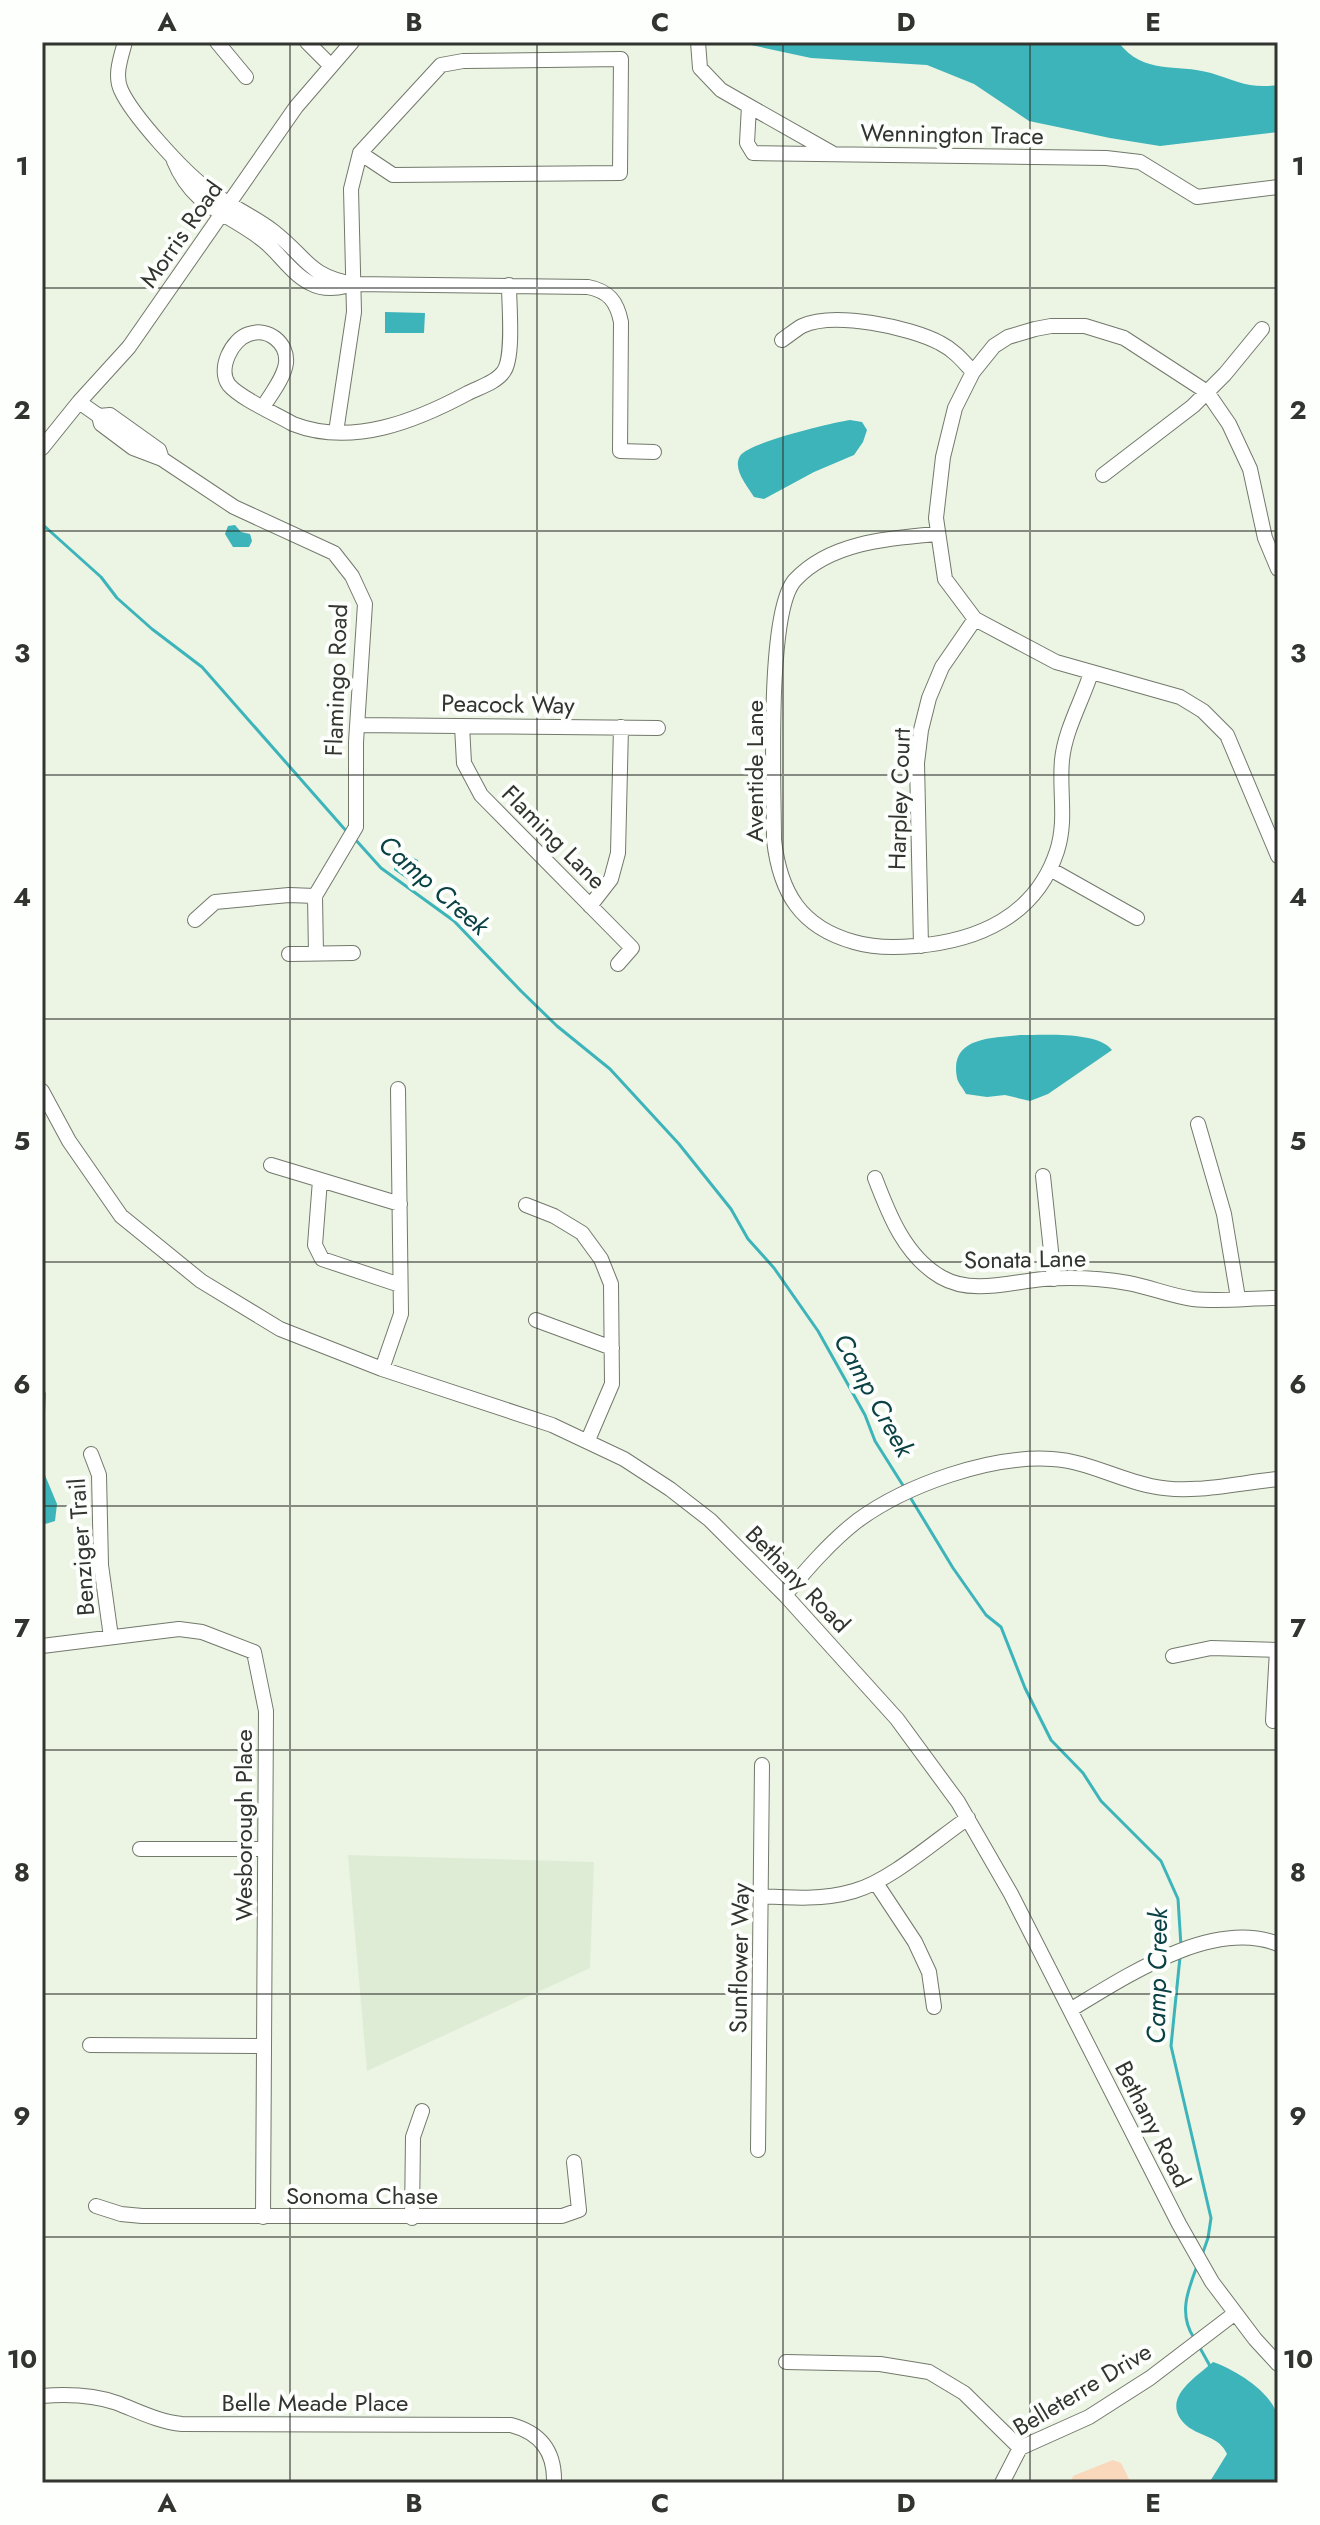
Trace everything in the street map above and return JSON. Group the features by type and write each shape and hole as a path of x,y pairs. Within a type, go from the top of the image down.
{"street":[{"path":"125,42 119,65 120,89 137,116 225,208 308,283 330,288 354,284 588,287 612,298 621,322 620,451 654,452"},
{"path":"217,42 246,77"},
{"path":"307,42 331,66"},
{"path":"698,42 700,68 721,90 835,154"},
{"name":"Morris Road","path":"42,448 129,347 296,107 331,66 344,45"},
{"path":"336,432 354,312 351,189 360,153 441,65 463,61 621,59 620,173 393,175 360,153"},
{"name":"Wennington Trace","path":"749,106 749,149 760,154 1106,158 1140,162 1197,197 1278,187"},
{"path":"778,154 784,145 780,123"},
{"path":"263,407 286,360 280,341 269,334 257,332 237,342 224,370 225,378 233,389 263,407 301,427 336,432 369,431 445,406 501,375 509,358 509,285"},
{"path":"782,340 803,326 820,322 880,324 913,331 942,344 956,353 973,372"},
{"path":"1277,850 1227,735 1216,722 1180,697 1056,662 975,619 945,579 936,518 946,440 955,408 973,372 994,346 1008,337 1051,326 1085,326 1124,338 1207,392 1244,453 1255,485 1265,538 1278,569"},
{"path":"1103,475 1165,430 1207,392 1262,329"},
{"name":"Flamingo Road","path":"79,402 99,416 110,415 125,434 159,450 162,459 234,507 334,553 360,591 365,604 357,725 356,827 315,896"},
{"name":"Aventide Lane","path":"938,534 878,541 816,562 793,581 785,596 776,645 774,840 783,884 801,912 836,935 868,945 921,946 958,941 996,925 1023,904 1050,869 1056,853 1063,821 1062,759 1065,742 1091,673"},
{"name":"Harpley Court","path":"921,946 917,763 921,730 929,698 942,667 975,619"},
{"name":"Peacock Way","path":"357,725 658,728"},
{"name":"Flaming Lane","path":"462,726 464,763 481,795 632,948 618,964"},
{"path":"590,906 611,879 618,853 621,727"},
{"path":"1050,869 1137,918"},
{"path":"195,920 215,902 289,895 315,896 316,954"},
{"path":"289,954 353,953"},
{"path":"382,1369 401,1314 398,1089"},
{"name":"Bethany Road","path":"42,1091 69,1141 121,1216 201,1281 280,1329 382,1369 552,1425 632,1463 710,1520 785,1595 897,1719 968,1818 1011,1894 1179,2224 1234,2314 1278,2364"},
{"path":"1198,1124 1224,1214 1238,1298"},
{"path":"271,1165 400,1204"},
{"path":"1043,1176 1054,1279"},
{"name":"Sonata Lane","path":"875,1178 894,1227 926,1265 942,1277 960,1284 976,1286 1079,1278 1129,1283 1194,1299 1278,1298"},
{"path":"320,1180 315,1245 322,1259 400,1285"},
{"path":"526,1205 554,1216 582,1233 601,1259 611,1284 612,1384 588,1440"},
{"path":"536,1320 612,1348"},
{"name":"Benziger Trail","path":"91,1454 99,1475 101,1565 111,1637"},
{"path":"785,1595 822,1552 858,1521 934,1480 1002,1462 1035,1458 1068,1460 1101,1468 1135,1482 1168,1489 1278,1479"},
{"name":"Wesborough Place","path":"42,1646 168,1630 191,1630 254,1652 266,1711 263,2217"},
{"path":"1173,1656 1211,1648 1277,1650 1273,1721"},
{"name":"Sunflower Way","path":"758,2150 762,1765"},
{"path":"762,1896 822,1897 876,1883 968,1818"},
{"path":"140,1849 265,1849"},
{"path":"876,1883 915,1942 929,1972 934,2007"},
{"path":"1070,2010 1113,1984 1194,1944 1237,1938 1278,1944"},
{"path":"90,2045 264,2046"},
{"path":"412,2218 413,2137 422,2111"},
{"name":"Sonoma Chase","path":"96,2206 131,2216 562,2216 579,2210 574,2162"},
{"name":"Belleterre Drive","path":"1002,2483 1020,2448 1089,2417 1150,2378 1234,2314"},
{"path":"786,2362 880,2364 929,2372 964,2393 1020,2448"},
{"name":"Belle Meade Place","path":"42,2396 102,2399 163,2421 182,2424 511,2425 529,2431 547,2449 554,2463 554,2483"}],"shaded area":[{"path":"348,1855 594,1862 590,1968 367,2071"},
{"path":"1113,2460 1121,2463 1131,2483 1071,2483 1073,2476"}],"water":[{"path":"737,42 1118,42 1128,53 1150,64 1198,70 1251,85 1278,85 1278,132 1160,146 1110,138 1029,121 974,84 927,65 811,58"},
{"path":"385,312 425,313 424,333 385,333"},
{"path":"850,420 862,422 867,430 854,455 764,499 754,497 739,472 740,456 774,439"},
{"path":"235,525 241,532 250,534 252,541 249,547 233,547 225,534 228,526"},
{"path":"405,854 418,860 419,872 407,879 394,870 395,856"},
{"path":"1020,1035 1083,1037 1105,1044 1112,1050 1048,1094 1030,1101 1005,1095 987,1097 966,1094 958,1080 956,1065 959,1054 975,1042"},
{"path":"42,1389 46,1393 42,1468"},
{"path":"42,1468 57,1504 55,1521 42,1525"},
{"path":"1213,2362 1253,2384 1275,2409 1279,2434 1278,2483 1209,2483 1227,2454 1215,2440 1187,2426 1176,2407 1182,2390"}],"waterway":[{"name":"Camp Creek","path":"42,524 101,577 117,598 202,667 348,833"},
{"name":"Camp Creek","path":"354,838 381,868 454,921 557,1026 610,1069 679,1144 731,1209 748,1239 774,1268 818,1331 865,1415 875,1441 904,1487"},
{"name":"Camp Creek","path":"910,1497 953,1568 986,1615 1001,1627 1025,1688 1051,1740 1083,1773 1101,1801 1161,1861 1178,1899 1181,1946"},
{"name":"Camp Creek","path":"1180,1957 1171,2046 1211,2218 1202,2255"},
{"name":"Camp Creek","path":"1194,2338 1186,2320 1186,2311 1197,2266"},
{"name":"Camp Creek","path":"1200,2348 1210,2366"}]}
